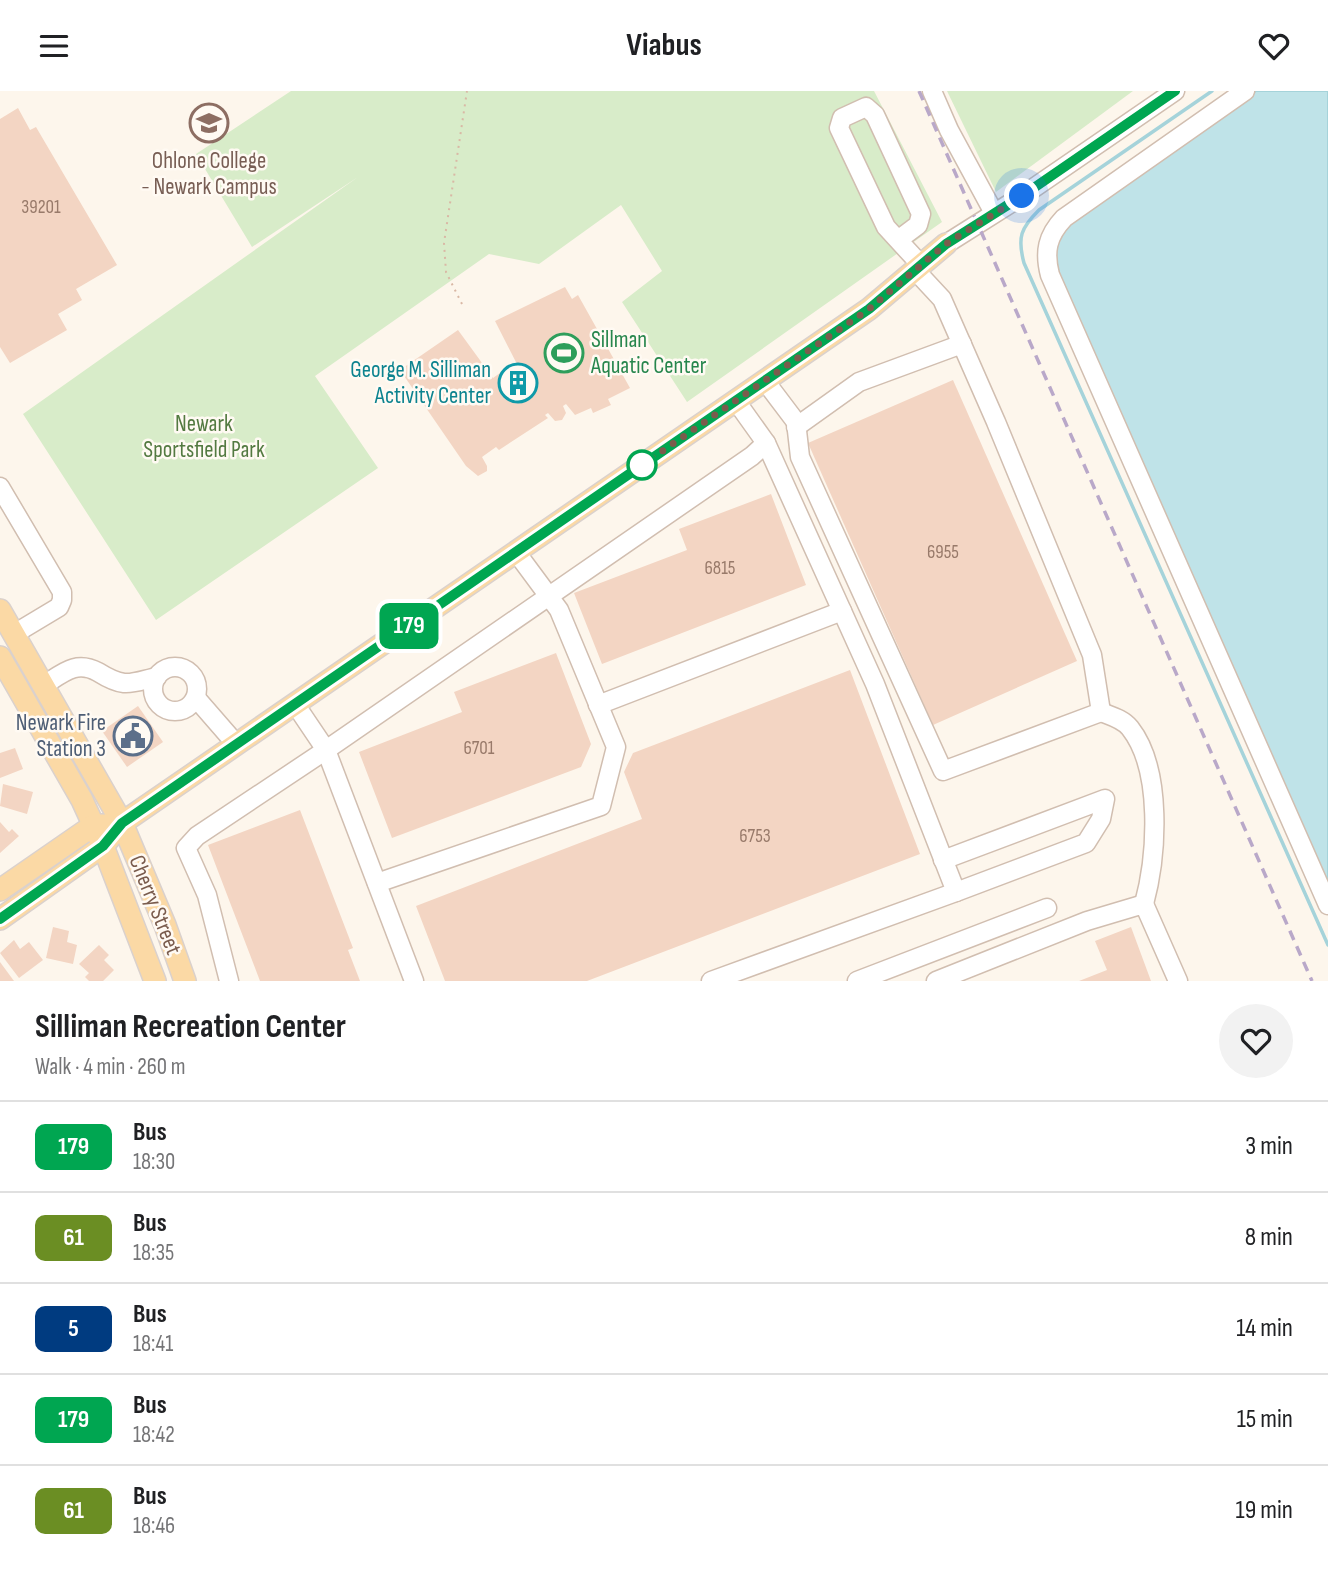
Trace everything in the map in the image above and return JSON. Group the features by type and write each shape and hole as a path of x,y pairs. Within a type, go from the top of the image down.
{"main road":[{"path":"0,919 103,846 122,823 869,309 946,244"},
{"name":"Cherry Street","path":"0,610 122,823 185,981"},
{"name":"Cherry Street","path":"0,657 69,774 94,825 155,981"},
{"path":"0,890 94,825 122,823"}],"street":[{"path":"932,91 949,130 995,213"},
{"path":"946,244 1175,91"},
{"path":"1245,91 1064,218 1053,229 1046,257 1055,288 1328,905"},
{"path":"898,240 918,225 921,214 875,114 866,107 842,118 839,128 886,227 942,299 1092,655 1101,712"},
{"path":"796,428 859,382 962,344"},
{"path":"765,381 796,422 800,457 943,771 1101,712 1116,717 1129,726 1139,744 1150,779 1153,804 1154,860 1144,904 1178,981"},
{"path":"736,401 766,443 875,684 956,892"},
{"path":"229,981 206,895 186,848 197,836 752,456 766,443"},
{"path":"0,487 62,592 59,607 14,634"},
{"path":"377,883 601,806 615,747 559,610 516,552"},
{"path":"598,705 842,611"},
{"path":"44,685 69,668 79,666 90,667 117,682 128,684 157,677"},
{"path":"176,667 189,671 197,684 196,698 186,709 172,712 165,709 159,705 153,691 157,677 162,671 176,667"},
{"path":"196,698 236,744"},
{"path":"295,704 326,750 414,981"},
{"path":"711,981 1086,843 1101,819 1105,799 943,860"},
{"path":"936,981 1087,921 1144,904"},
{"path":"857,981 1047,908"}],"path":[{"path":"462,304 446,272 444,243 467,91"}],"green space":[{"name":"Newark Sportsfield Park","path":"291,91 874,91 942,222 687,402 622,302 662,271 621,205 539,264 489,254 315,376 378,468 156,620 23,414 358,177 252,247 196,154"},
{"path":"947,91 1133,91 996,192"}],"water":[{"path":"1256,91 1328,91 1328,887 1052,264 1064,223"}],"building":[{"path":"18,108 30,130 36,127 117,265 76,289 82,300 58,314 67,330 10,363 0,347 0,119"},
{"name":"George M. Silliman Activity Center","path":"565,287 572,299 578,295 630,388 608,399 611,405 593,413 591,408 575,415 566,404 563,406 566,413 562,420 555,421 548,413 545,415 548,418 499,450 496,447 482,457 487,471 478,476 466,466 400,370 458,330 493,378 507,368 512,375 520,370 495,321"},
{"path":"953,380 1077,661 933,725 808,443"},
{"path":"771,494 806,585 602,664 574,593 687,550 679,529"},
{"path":"556,653 591,744 581,767 392,838 359,752 462,712 454,692"},
{"path":"850,670 920,854 587,981 445,981 416,906 642,819 624,772 633,753"},
{"name":"Newark Fire Station 3","path":"138,706 163,742 127,767 102,731"},
{"path":"15,748 23,769 0,778 0,753"},
{"path":"3,784 33,792 27,814 0,806"},
{"path":"300,810 353,948 348,950 360,981 260,981 208,845"},
{"path":"0,822 9,832 12,829 19,836 0,853"},
{"path":"53,927 69,931 67,942 77,945 73,964 46,958"},
{"path":"1131,927 1151,981 1079,981 1107,970 1095,941"},
{"path":"14,940 20,949 29,942 43,960 19,978 0,953"},
{"path":"99,945 109,955 104,960 114,970 103,981 89,981 85,977 89,973 79,964"},
{"path":"0,962 14,981 0,981"}],"waterway":[{"path":"1212,91 1039,210 1022,233 1022,254 1328,945"}],"railway":[{"path":"919,91 1312,981"}],"bus line":[{"name":"179","path":"0,919 103,846 122,823 869,309 946,244 1022,196 1175,91"}],"place":[{"name":"Ohlone College - Newark Campus","path":"209,123"},
{"name":"Sillman Aquatic Center","path":"564,353"},
{"name":"George M. Silliman Activity Center","path":"518,383"},
{"name":"Newark Fire Station 3","path":"133,736"}],"route":[{"path":"642,465 869,309 946,244 1022,196"}]}
